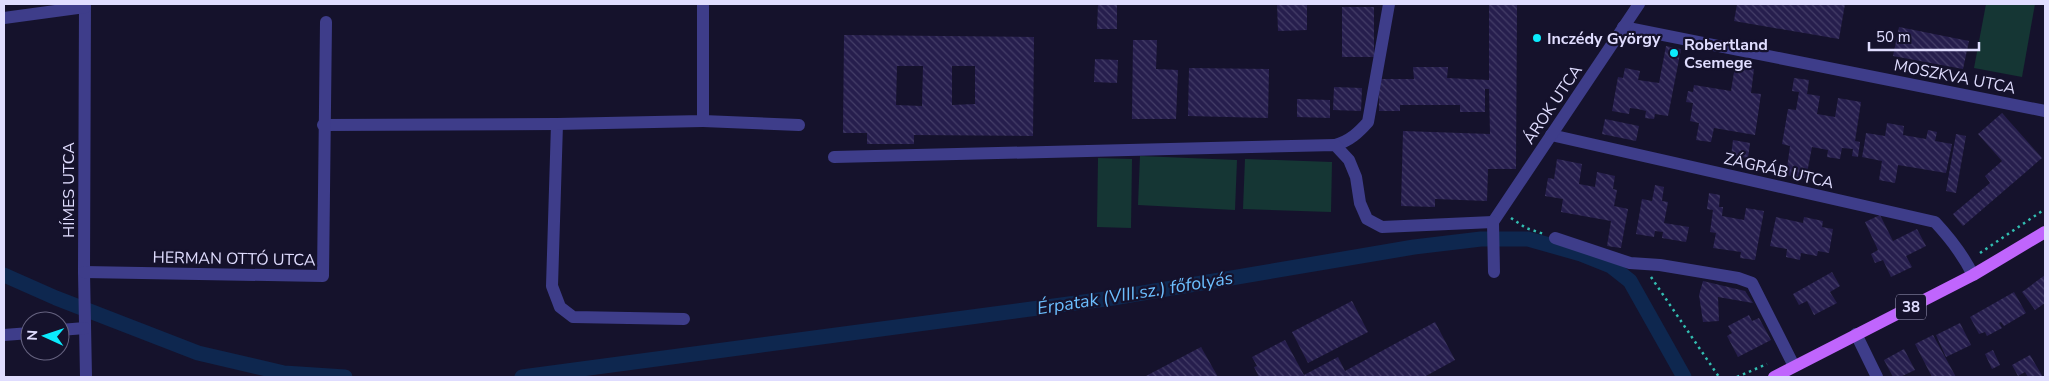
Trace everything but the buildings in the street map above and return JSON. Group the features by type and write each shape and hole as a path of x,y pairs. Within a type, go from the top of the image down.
{"main road":[{"name":"38","path":"1774,377 1791,361 1856,334 1973,275 2045,232"}],"street":[{"path":"703,121 704,4"},
{"path":"834,157 1336,145 1357,134 1368,122 1389,4"},
{"name":"ÁROK UTCA","path":"1496,216 1639,4"},
{"path":"4,18 85,5"},
{"name":"HÍMES UTCA","path":"85,5 84,298 86,377"},
{"name":"HERMAN OTTÓ UTCA","path":"84,272 323,276 323,125 326,22"},
{"name":"MOSZKVA UTCA","path":"1623,27 2045,111"},
{"path":"323,125 703,121 799,125"},
{"path":"558,124 552,286 560,307 573,317 684,319"},
{"name":"ZÁGRÁB UTCA","path":"1551,135 1935,222 1948,235 1967,261 1973,275"},
{"path":"1336,145 1349,160 1356,177 1360,203 1367,219 1382,227 1496,216 1494,272"},
{"path":"1555,238 1630,263 1660,265 1752,283 1791,361"},
{"path":"70,327 85,323"},
{"path":"4,335 20,334"},
{"path":"1856,334 1877,377"}],"path":[{"path":"1967,261 2045,209"},
{"path":"1496,216 1555,238"},
{"path":"1643,265 1719,377"},
{"path":"1737,377 1791,361"}],"green space":[{"path":"1986,4 2035,4 2022,77 1974,68"},
{"path":"1140,156 1237,160 1235,210 1138,205"},
{"path":"1098,158 1132,159 1131,228 1097,227"},
{"path":"1245,159 1332,162 1331,212 1243,209"}],"waterway":[{"name":"Érpatak (VIII.sz.) főfolyás","path":"522,377 1113,298 1414,247 1481,239 1528,239 1581,254 1611,266 1630,281 1684,377"},
{"name":"Érpatak (VIII.sz.) főfolyás","path":"4,275 56,298 198,353 284,373 345,377"}],"place":[{"name":"Inczédy György","path":"1537,38"},
{"name":"Robertland Csemege","path":"1674,53"}]}
